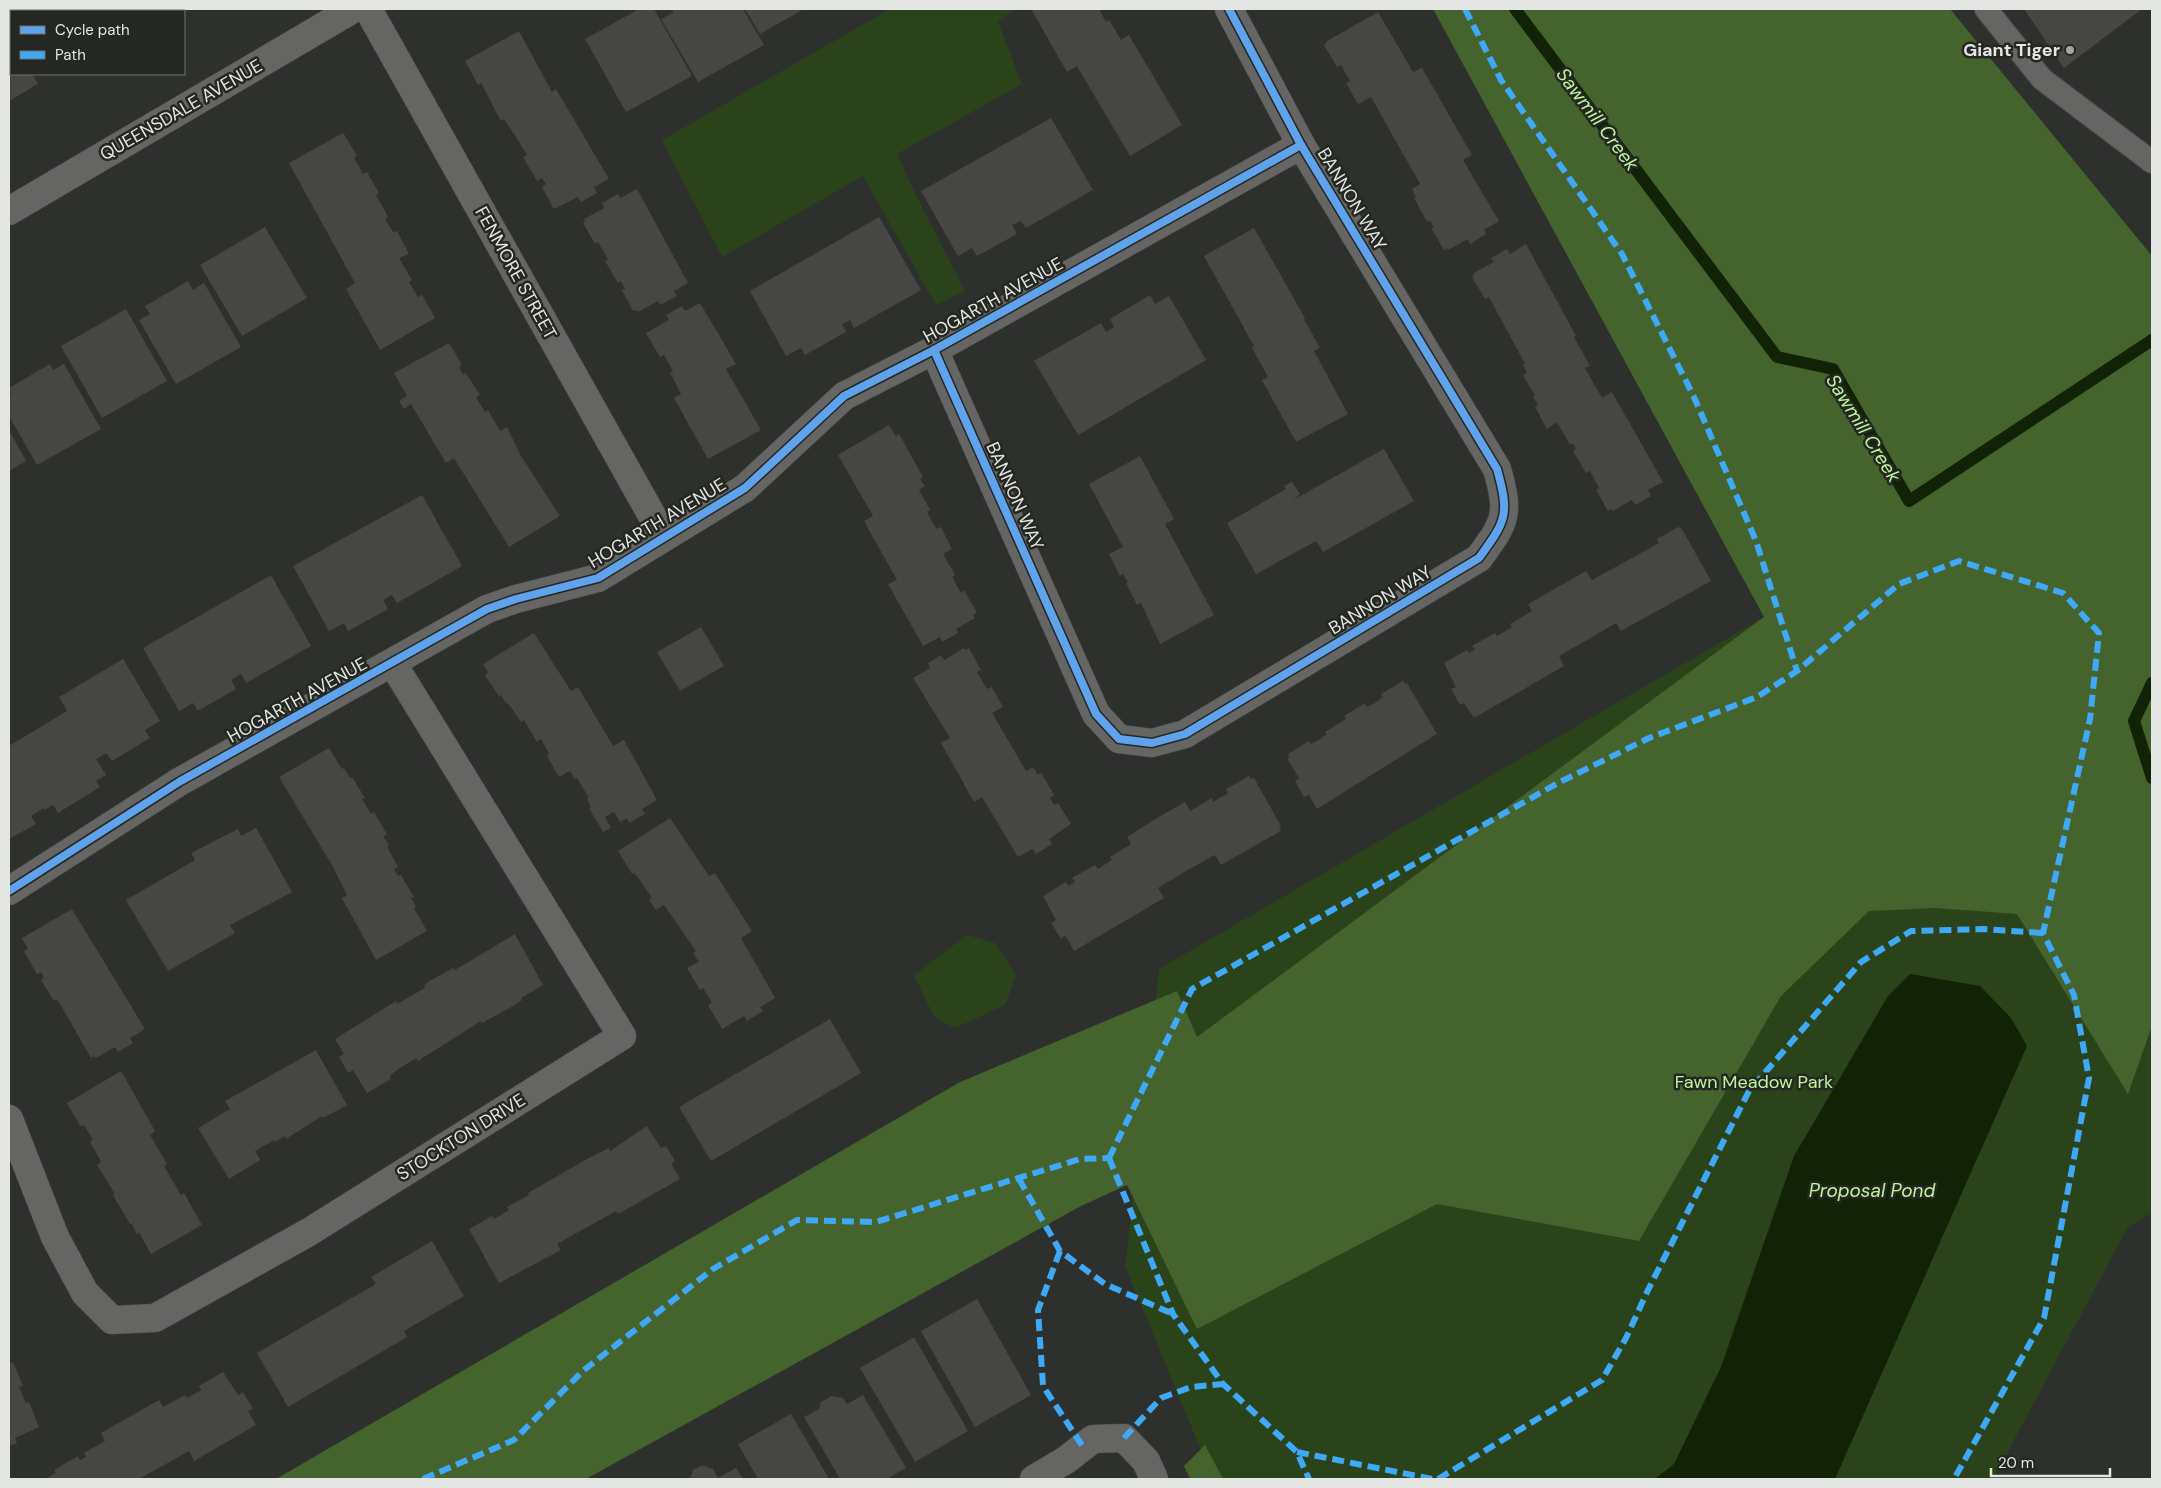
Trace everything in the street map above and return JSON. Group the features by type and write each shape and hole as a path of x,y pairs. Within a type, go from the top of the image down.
{"street":[{"name":"QUEENSDALE AVENUE","path":"9,211 354,9"},
{"name":"FENMORE STREET","path":"368,9 664,537"},
{"name":"BANNON WAY","path":"934,350 1096,714 1119,739 1152,743 1186,734 1479,558 1504,518 1504,494 1497,469 1301,144 1229,9"},
{"name":"HOGARTH AVENUE","path":"9,891 179,782 393,664 487,609 598,578 745,488 844,396 934,350 1301,144"},
{"name":"STOCKTON DRIVE","path":"9,1119 55,1237 85,1293 112,1320 156,1318 309,1232 622,1036 393,664"},
{"path":"1034,1479 1066,1460 1093,1439 1124,1438 1146,1461 1154,1479"}],"lane":[{"path":"1986,9 2042,79 2152,162"}],"green space":[{"path":"890,9 1013,10 998,22 1022,84 897,154 965,291 936,305 863,176 722,257 662,140"},
{"path":"1433,9 1950,9 2152,256 2152,1026 2128,1094 2017,914 1935,908 1869,911 1781,996 1639,1241 1437,1204 1197,1329 1127,1185 1081,1206 586,1479 276,1479 960,1082 1177,991 1197,1037 1764,617"},
{"name":"Fawn Meadow Park","path":"2152,378 2152,1213 2128,1227 1993,1479 1213,1479 1125,1266 1159,969 1764,617"},
{"path":"967,935 995,943 1016,975 1005,1005 955,1028 934,1017 914,975"},
{"path":"1205,1445 1223,1479 1190,1479 1184,1466"}],"water":[{"name":"Proposal Pond","path":"1910,974 1980,986 2011,1018 2027,1046 1835,1479 1655,1479 1674,1464 1721,1367 1794,1156 1888,996"}],"building":[{"path":"111,9 112,10 38,10"},
{"path":"639,9 654,9 692,76 626,112 585,39"},
{"path":"672,9 743,9 764,45 698,82 661,19 674,12"},
{"path":"745,9 804,9 760,34"},
{"path":"1035,9 1099,9 1106,22 1109,20 1121,40 1129,35 1182,125 1130,156 1077,66 1067,72 1032,11"},
{"name":"Giant Tiger","path":"2024,9 2142,9 2064,68"},
{"path":"1378,12 1413,72 1422,68 1472,155 1463,160 1499,221 1484,230 1486,234 1470,244 1468,239 1448,250 1448,248 1444,250 1431,228 1434,227 1430,221 1427,222 1414,198 1416,197 1412,189 1420,184 1371,97 1358,104 1346,83 1350,81 1341,65 1337,67 1324,45 1327,41"},
{"path":"519,31 552,92 556,89 609,179 594,187 597,193 581,202 578,197 554,209 542,187 546,184 542,178 537,181 523,157 527,155 523,148 504,119 501,121 481,83 478,85 465,61"},
{"path":"9,35 10,75 33,75 38,84 9,101"},
{"path":"1051,118 1093,190 1026,228 1021,221 1012,225 1017,234 977,256 972,248 958,256 921,191"},
{"path":"344,134 357,156 354,158 363,174 367,172 379,193 376,195 388,217 385,219 393,232 397,231 409,254 399,258 412,280 409,282 418,297 422,295 435,318 380,350 346,289 355,283 289,163"},
{"path":"637,189 688,283 674,291 677,296 660,305 658,301 638,312 637,310 633,311 622,290 625,289 621,281 618,283 605,261 608,260 603,250 598,242 595,244 583,223 584,219 604,208 602,203 618,194 620,198"},
{"path":"879,217 921,290 854,328 850,320 842,324 846,332 805,355 801,348 786,356 750,291"},
{"path":"265,227 307,298 242,336 200,265"},
{"path":"1254,228 1305,318 1320,348 1314,351 1348,414 1296,442 1262,380 1268,377 1252,348 1254,346 1204,256"},
{"path":"1526,244 1576,336 1574,337 1590,366 1585,368 1602,398 1612,392 1663,482 1648,490 1651,496 1635,505 1632,500 1613,511 1612,509 1608,511 1596,490 1599,488 1590,471 1586,473 1573,451 1576,449 1573,443 1570,445 1557,422 1547,429 1535,407 1538,405 1533,397 1535,396 1523,375 1527,373 1523,365 1525,364 1489,297 1485,299 1472,277 1474,273 1494,262 1491,258 1507,249 1510,254"},
{"path":"188,281 193,290 204,283 241,347 176,384 139,320 150,314 145,306"},
{"path":"1150,295 1155,304 1169,296 1206,360 1078,435 1034,361 1101,323 1106,332 1114,327 1110,319"},
{"path":"700,303 736,364 726,369 761,430 708,459 674,398 681,394 670,373 673,371 664,355 660,357 646,333 669,320 666,315 682,306 685,311"},
{"path":"126,309 167,381 102,418 61,346"},
{"path":"449,343 462,365 459,367 463,375 466,373 480,395 476,397 485,412 488,410 500,431 507,427 521,456 560,516 509,547 454,458 446,463 411,404 404,409 399,401 407,396 394,373"},
{"path":"50,364 53,370 64,364 101,429 37,465 9,416 9,396 11,395 9,388"},
{"path":"889,425 896,436 899,434 923,477 920,479 925,486 919,490 930,510 927,512 936,529 941,527 952,549 943,554 955,575 952,577 961,593 964,590 977,613 973,615 975,618 956,629 958,633 942,642 940,637 923,646 888,584 897,580 864,521 873,516 838,455"},
{"path":"9,430 26,461 9,471"},
{"path":"1384,449 1414,501 1323,552 1316,541 1256,574 1227,523 1286,489 1284,486 1292,482 1300,494 1293,500"},
{"path":"1140,456 1174,519 1165,524 1214,615 1160,644 1141,603 1137,605 1126,583 1128,582 1123,574 1120,576 1109,554 1123,547 1089,484"},
{"path":"422,495 462,566 397,603 392,595 383,600 388,609 348,631 344,623 329,631 293,566"},
{"path":"1678,527 1682,529 1711,581 1621,631 1616,623 1559,656 1564,666 1474,718 1464,703 1460,705 1451,689 1456,687 1444,663 1467,650 1469,653 1475,650 1472,646 1495,633 1497,636 1512,627 1510,624 1532,611 1528,604 1586,571 1592,580 1659,543 1657,539"},
{"path":"271,575 311,646 246,683 241,674 231,680 236,689 198,711 193,703 179,711 143,648"},
{"path":"701,627 724,666 680,691 657,652"},
{"path":"534,633 571,691 578,687 613,746 624,740 657,800 642,809 645,814 629,823 627,818 620,822 614,812 605,817 611,828 603,832 589,808 591,807 587,799 589,798 577,778 575,779 570,771 559,777 547,756 549,754 541,739 537,742 524,720 521,722 508,703 501,695 499,696 485,675 488,673 483,664"},
{"path":"964,648 965,650 969,648 981,670 977,672 987,689 992,687 1003,707 992,713 1026,771 1033,767 1038,775 1041,773 1054,795 1050,798 1054,805 1058,803 1071,824 1049,839 1052,844 1036,854 1033,849 1018,857 982,797 974,802 941,743 950,738 913,678 930,668 928,663 941,655 944,660"},
{"path":"123,659 160,721 145,730 150,738 112,761 106,753 96,759 106,775 96,781 100,787 58,813 53,805 44,810 43,808 31,816 36,824 9,839 9,746 67,711 59,697"},
{"path":"1403,681 1405,684 1407,683 1437,734 1317,809 1309,795 1304,797 1295,781 1299,778 1287,758 1289,757 1288,754 1309,741 1311,744 1319,740 1327,734 1325,732 1346,719 1344,716 1365,703 1367,707 1375,703 1383,697 1381,694"},
{"path":"329,748 342,769 344,768 350,778 352,777 365,798 362,799 371,814 374,812 387,834 383,836 398,867 394,869 398,876 401,875 414,897 411,898 416,907 414,908 427,931 376,960 342,898 347,895 332,865 279,777"},
{"path":"1249,776 1251,779 1254,778 1281,826 1279,828 1281,831 1221,865 1215,855 1186,871 1158,888 1164,898 1074,951 1065,935 1061,939 1051,923 1056,920 1043,896 1066,882 1068,886 1075,882 1072,878 1095,865 1098,869 1112,860 1110,857 1131,844 1127,837 1157,818 1185,802 1190,811 1212,798 1213,802 1228,793 1226,789"},
{"path":"670,818 709,876 715,873 752,931 741,938 775,998 760,1007 763,1011 747,1021 744,1016 722,1029 708,1005 712,1003 703,988 700,990 687,968 699,962 693,953 696,951 664,905 656,910 649,900 652,898 640,880 634,873 632,874 618,851"},
{"path":"256,828 292,892 230,925 235,933 168,971 126,900 195,860 191,853 238,829 241,836"},
{"path":"72,909 145,1029 130,1038 133,1043 118,1052 115,1047 96,1058 94,1056 91,1058 57,999 54,1001 41,980 44,978 41,972 37,974 24,951 28,949 22,938"},
{"path":"515,934 543,985 521,998 522,1000 513,1006 482,1023 481,1021 418,1061 416,1058 397,1070 390,1076 391,1079 367,1093 353,1070 348,1073 339,1057 344,1054 335,1039 396,1001 397,1004 425,988 424,986 428,982 453,968 455,970"},
{"path":"830,1019 861,1073 711,1161 679,1107"},
{"path":"316,1050 347,1105 323,1118 322,1116 286,1139 285,1136 275,1142 274,1140 255,1151 260,1160 229,1179 198,1128 230,1109 225,1101"},
{"path":"121,1071 155,1131 150,1135 167,1164 164,1166 181,1195 184,1193 202,1225 151,1254 139,1232 137,1234 132,1224 130,1224 113,1195 115,1194 97,1165 101,1162 90,1142 93,1140 84,1125 81,1127 67,1103"},
{"path":"647,1126 661,1148 666,1146 675,1161 671,1163 680,1179 618,1214 616,1211 557,1244 561,1250 499,1283 469,1229 492,1216 494,1219 509,1210 507,1207 529,1195 528,1193 587,1159 609,1148 610,1151"},
{"path":"432,1241 464,1296 404,1331 407,1337 288,1407 257,1353 376,1284 371,1277"},
{"path":"977,1299 1031,1395 975,1427 921,1331"},
{"path":"914,1337 968,1431 915,1462 860,1368"},
{"path":"13,1362 23,1386 19,1387 26,1403 29,1402 39,1427 15,1438 17,1443 9,1446 9,1364"},
{"path":"223,1372 238,1395 243,1392 253,1409 248,1411 256,1425 194,1461 189,1451 139,1479 45,1479 56,1473 54,1470 78,1456 80,1460 86,1457 84,1453 105,1441 101,1433 159,1400 163,1407 185,1395 187,1398 201,1390 199,1386"},
{"path":"863,1395 906,1468 886,1479 840,1479 804,1417 819,1409 821,1402 832,1396 843,1398 847,1404"},
{"path":"791,1414 829,1479 758,1479 738,1444"},
{"path":"702,1465 713,1469 718,1478 736,1468 743,1479 690,1479 693,1470"}],"waterway":[{"name":"Sawmill Creek","path":"1515,9 1777,357 1833,369 1909,501 2152,340"},
{"name":"Sawmill Creek","path":"2152,683 2134,721 2152,778"}],"marked path":[{"path":"1465,9 1501,80 1622,254 1694,397 1756,541 1797,671"},
{"path":"1109,1158 1192,989 1558,783 1649,738 1757,697 1797,671 1899,584 1959,561 2063,593 2099,633 2090,719 2043,933 2074,995 2089,1078 2044,1318 1954,1479"},
{"path":"1438,1479 1602,1380 1626,1338 1648,1290 1749,1091 1861,962 1911,931 1983,929 2043,933"},
{"path":"1109,1158 1173,1314 1223,1384 1297,1452 1309,1479"},
{"path":"423,1479 514,1440 584,1370 713,1269 797,1220 876,1222 1080,1159 1109,1158"},
{"path":"1019,1179 1060,1251 1105,1284 1173,1314"},
{"path":"1060,1251 1038,1310 1043,1386 1083,1447"},
{"path":"1124,1438 1161,1398 1191,1387 1223,1384"},
{"path":"1297,1452 1432,1479"}],"cycle path":[{"path":"934,350 1096,714 1119,739 1152,743 1185,734 1479,558 1495,535 1503,517 1503,497 1497,469 1301,145 1229,9"},
{"path":"9,891 179,782 487,609 516,599 598,578 745,488 844,396 934,350 1301,145"}],"place":[{"name":"Giant Tiger","path":"2070,50"}]}
